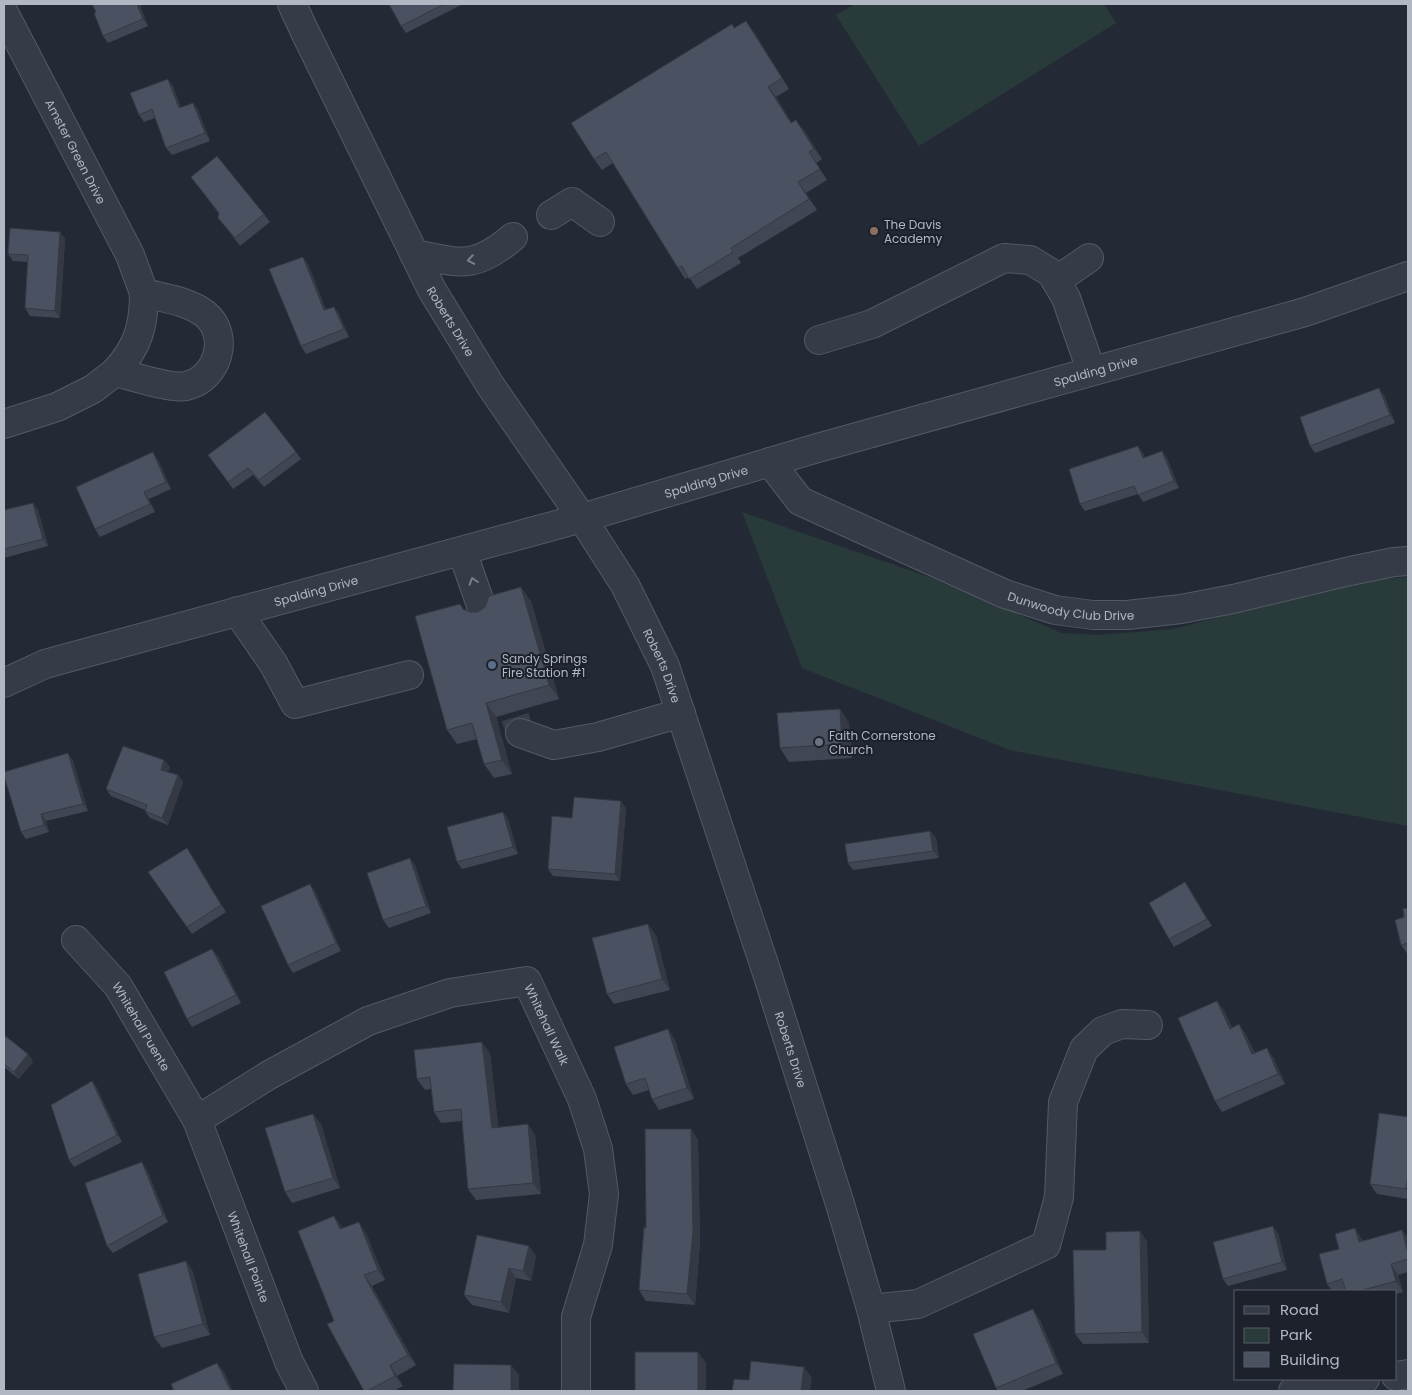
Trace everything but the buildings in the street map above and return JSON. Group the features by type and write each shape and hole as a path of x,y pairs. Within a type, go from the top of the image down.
{"street":[{"name":"Roberts Drive","path":"292,4 432,290 490,385 582,518 625,585 645,622 665,666 769,979 840,1204 871,1309 891,1391"},
{"name":"Amster Green Drive","path":"4,12 130,255 144,292 144,316 138,337 128,358 115,372 93,389 57,407 4,424"},
{"path":"550,215 572,202 600,222"},
{"path":"414,254 455,262 475,261 498,250 513,237"},
{"path":"819,340 872,324 1004,258 1030,260 1053,274 1066,298 1091,370"},
{"path":"1056,281 1089,258"},
{"name":"Spalding Drive","path":"4,683 45,664 582,518 1091,370 1305,312 1408,276"},
{"path":"115,372 171,385 186,386 207,376 218,357 218,333 207,316 195,308 144,292"},
{"name":"Dunwoody Club Drive","path":"770,462 800,501 1006,594 1055,610 1093,615 1127,615 1181,609 1233,599 1350,571 1408,561"},
{"path":"462,551 483,611"},
{"path":"238,611 273,663 295,704 409,675"},
{"path":"520,733 554,745 598,737 681,713"},
{"name":"Whitehall Puente","path":"76,940 118,986 197,1120"},
{"name":"Whitehall Walk","path":"197,1120 269,1075 368,1021 450,993 527,981 582,1099 598,1150 604,1194 598,1244 576,1317 576,1391"},
{"path":"871,1309 918,1304 1046,1244 1060,1197 1063,1102 1084,1049 1103,1031 1122,1024 1148,1025"},
{"name":"Whitehall Pointe","path":"197,1120 289,1362 304,1391"},
{"path":"1294,1391 1307,1387 1358,1380"}],"green space":[{"path":"855,4 1104,4 1116,23 919,146 836,15"},
{"path":"742,512 932,578 1062,633 1099,635 1173,629 1365,580 1408,577 1408,826 1010,750 802,668"}],"tunnel":[{"path":"503,677 520,733"}],"place":[{"name":"The Davis Academy","path":"874,231"},
{"name":"Sandy Springs Fire Station #1","path":"492,665"},
{"name":"Faith Cornerstone Church","path":"819,742"}]}
